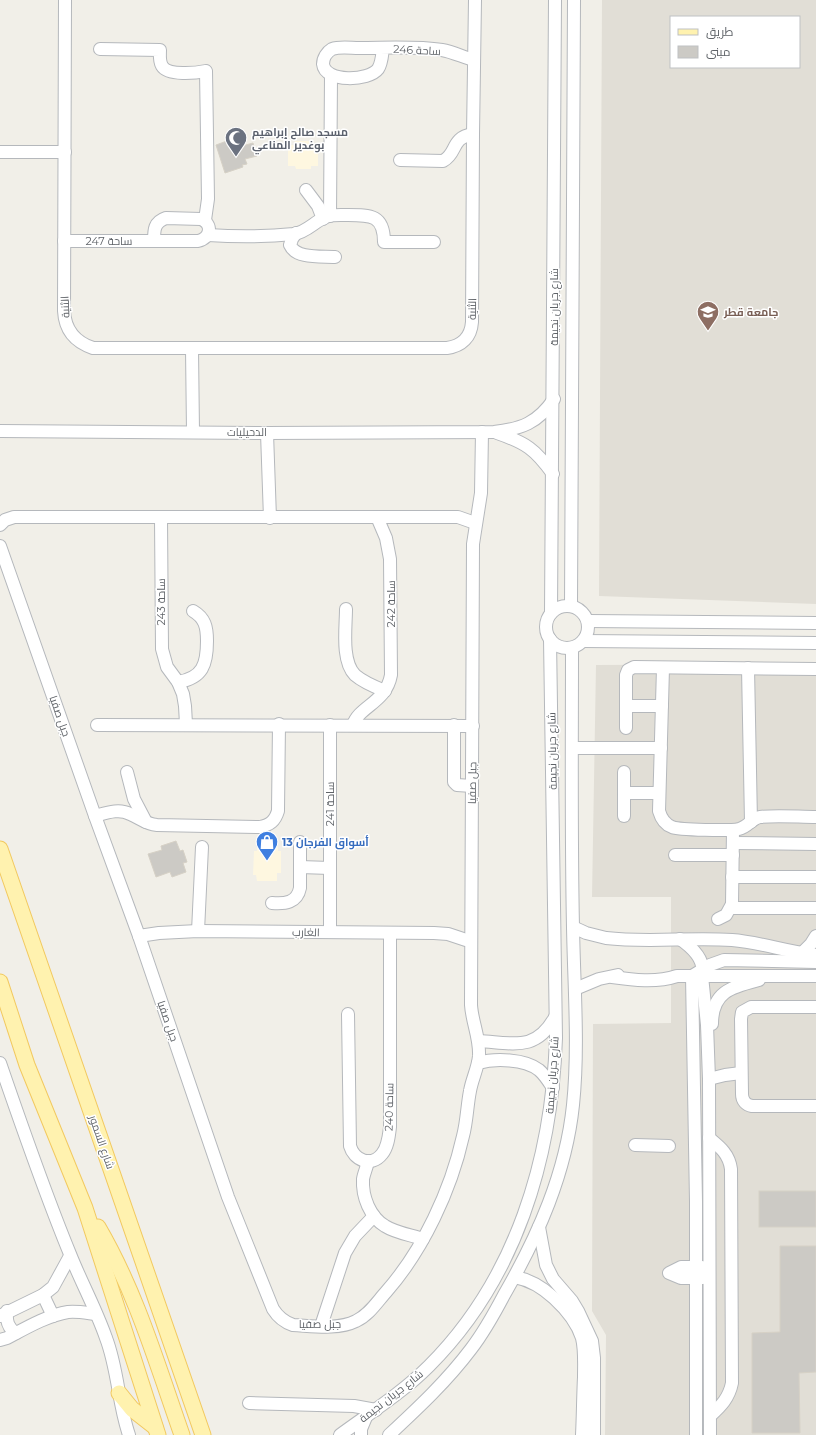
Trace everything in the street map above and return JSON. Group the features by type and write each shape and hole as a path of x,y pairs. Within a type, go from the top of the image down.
{"main road":[{"name":"شارع السمور","path":"0,848 203,1434"},
{"path":"0,982 26,1065 86,1208 157,1431"},
{"path":"86,1208 109,1246 129,1286 182,1435"},
{"path":"119,1393 132,1409 157,1431"}],"street":[{"name":"الثنية","path":"65,0 65,318 70,332 79,342 93,348 192,349 447,348 453,347 464,341 470,333 472,322 475,0"},
{"name":"شارع جريان نجيمة","path":"551,613 554,399 555,0"},
{"name":"شارع جريان نجيمة","path":"571,606 574,0"},
{"name":"ساحة 246","path":"383,48 380,65 374,73 366,77 341,78 331,76 323,65 325,56 332,49 336,48 383,48 438,50 474,60"},
{"path":"100,49 160,50 160,62 167,71 206,71 208,199 205,220 209,227 208,235 239,237 296,233 327,217 365,215 374,217 381,224 383,228 384,242 434,242"},
{"path":"327,217 331,76"},
{"path":"400,160 443,161 448,158 460,138 473,134"},
{"path":"0,152 65,152"},
{"path":"306,190 327,217"},
{"path":"154,241 154,228 162,219 197,218 205,220"},
{"path":"296,233 290,245 292,250 300,255 335,257"},
{"name":"ساحة 247","path":"64,242 198,241 202,240 208,235"},
{"path":"192,349 193,432"},
{"name":"الدحيليات","path":"0,431 267,433 488,432 512,430 528,424 543,413 554,399"},
{"name":"الدحيليات","path":"488,432 518,440 529,447 539,455 553,474"},
{"name":"جبل صفيا","path":"0,546 139,936 228,1197 273,1309 279,1318 293,1325 344,1325 357,1321 365,1316 392,1285 406,1266 431,1224 457,1160 464,1134 470,1090 478,1063 479,1041 472,1014 471,940 472,544 481,493 488,432"},
{"path":"267,433 270,518"},
{"path":"0,525 5,520 14,517 458,517 475,523"},
{"name":"ساحة 242","path":"353,725 357,717 385,691 391,674 390,565 386,538 377,517"},
{"name":"ساحة 243","path":"161,518 162,649 167,667 178,682 184,700 186,724"},
{"path":"584,641 588,632 588,621 582,611 571,606 560,607 551,613 546,623 546,629 550,639 560,647 572,648 584,641 816,643"},
{"path":"346,608 346,654 348,665 359,678 385,691"},
{"path":"178,682 196,676 204,666 206,660 206,628 202,618 193,611"},
{"path":"588,621 816,623"},
{"path":"737,622 737,643"},
{"name":"شارع جريان نجيمة","path":"340,1435 411,1383 449,1344 470,1316 496,1275 520,1225 536,1178 545,1144 553,1088 555,1057 550,639"},
{"name":"شارع جريان نجيمة","path":"389,1435 451,1374 487,1326 515,1277 539,1227 559,1174 570,1128 574,1086 575,989 573,926 572,648"},
{"path":"626,728 625,678 628,670 634,667 816,668"},
{"path":"663,668 659,793 660,816 666,824 680,829 733,830 743,828 756,818 762,817 816,817"},
{"path":"748,668 751,822"},
{"path":"626,706 662,706"},
{"path":"97,725 279,724 472,726"},
{"path":"95,816 116,811 123,811 129,813 146,824 157,825 260,827 270,824 277,816 278,811 279,724"},
{"name":"ساحة 241","path":"330,725 330,932"},
{"path":"454,725 454,782 457,785 472,786"},
{"path":"572,748 661,748"},
{"path":"127,772 134,798 146,824"},
{"path":"624,772 624,816"},
{"path":"624,793 659,793"},
{"path":"718,919 726,915 731,908 733,830"},
{"path":"272,903 286,903 297,896 300,888 300,842"},
{"path":"675,855 733,849 816,844"},
{"path":"198,931 202,847"},
{"path":"300,867 330,868"},
{"path":"732,877 816,876"},
{"path":"731,908 816,908"},
{"path":"573,926 586,933 606,938 719,939 745,941 816,955"},
{"name":"الغارب","path":"139,936 159,933 198,931 441,933 471,940"},
{"name":"ساحة 240","path":"368,1161 374,1160 382,1155 388,1139 390,1126 390,933"},
{"path":"802,953 811,944 816,936"},
{"path":"680,939 692,949 701,961 699,973 696,1435"},
{"path":"699,973 717,962 731,959 816,962"},
{"path":"575,989 599,979 629,973 646,972 677,976 699,973 816,976"},
{"path":"699,973 707,1025 709,1079 710,1435"},
{"path":"708,1060 712,1040 712,1015 716,1002 720,996 738,986 777,976"},
{"path":"816,1007 754,1007 742,1012 741,1019 741,1073 743,1101 749,1105 816,1106"},
{"path":"348,1014 350,1146 354,1155 368,1161 363,1179 367,1205 374,1216 384,1225 423,1239"},
{"path":"479,1041 516,1044 530,1042 546,1032 555,1017"},
{"path":"478,1063 495,1060 523,1062 532,1065 546,1078 553,1088"},
{"path":"0,1062 43,1186 70,1256 106,1337 114,1359 122,1412 129,1435"},
{"path":"709,1079 741,1073"},
{"path":"709,1138 725,1153 731,1169 732,1383 724,1402 710,1416"},
{"path":"635,1146 669,1146"},
{"path":"321,1326 345,1253 355,1236 374,1216"},
{"path":"539,1227 546,1266 554,1279 572,1301 592,1341 594,1358 594,1435"},
{"path":"16,1333 9,1326 4,1314 43,1295 53,1287 70,1256"},
{"path":"696,1272 710,1272"},
{"path":"515,1277 528,1280 547,1291 565,1309 579,1330 582,1338 584,1353 582,1435"},
{"path":"43,1295 53,1316"},
{"path":"0,1340 53,1316 69,1312 96,1314"},
{"path":"378,1435 414,1403 423,1402"},
{"path":"249,1403 364,1407 371,1413 361,1429 361,1435"}],"shaded area":[{"name":"جامعة قطر","path":"602,0 816,0 816,604 599,596"},
{"path":"295,141 311,141 311,145 318,145 318,166 311,166 311,169 296,169 295,166 288,166 288,145 295,145"},
{"path":"816,664 816,1435 605,1435 606,1335 592,1311 593,1024 671,1023 671,897 592,897 596,665"},
{"name":"أسواق الفرجان 13","path":"257,845 278,845 278,851 281,851 281,873 277,873 277,881 257,881 256,875 253,875 254,851 257,851"}],"building":[{"name":"مسجد صالح إبراهيم بوغدير المناعي","path":"235,138 237,143 240,142 242,146 253,143 257,156 245,159 247,164 242,165 243,167 225,173 216,145"},
{"path":"176,841 180,851 183,850 187,862 183,863 186,872 172,877 170,872 156,877 148,854 162,850 161,846"},
{"path":"759,1191 816,1191 816,1227 759,1227"},
{"path":"780,1246 816,1246 816,1372 799,1373 800,1433 752,1433 752,1333 780,1332"}],"place":[{"name":"مسجد صالح إبراهيم بوغدير المناعي","path":"236,158"},
{"name":"جامعة قطر","path":"708,332"},
{"name":"أسواق الفرجان 13","path":"267,862"}]}
